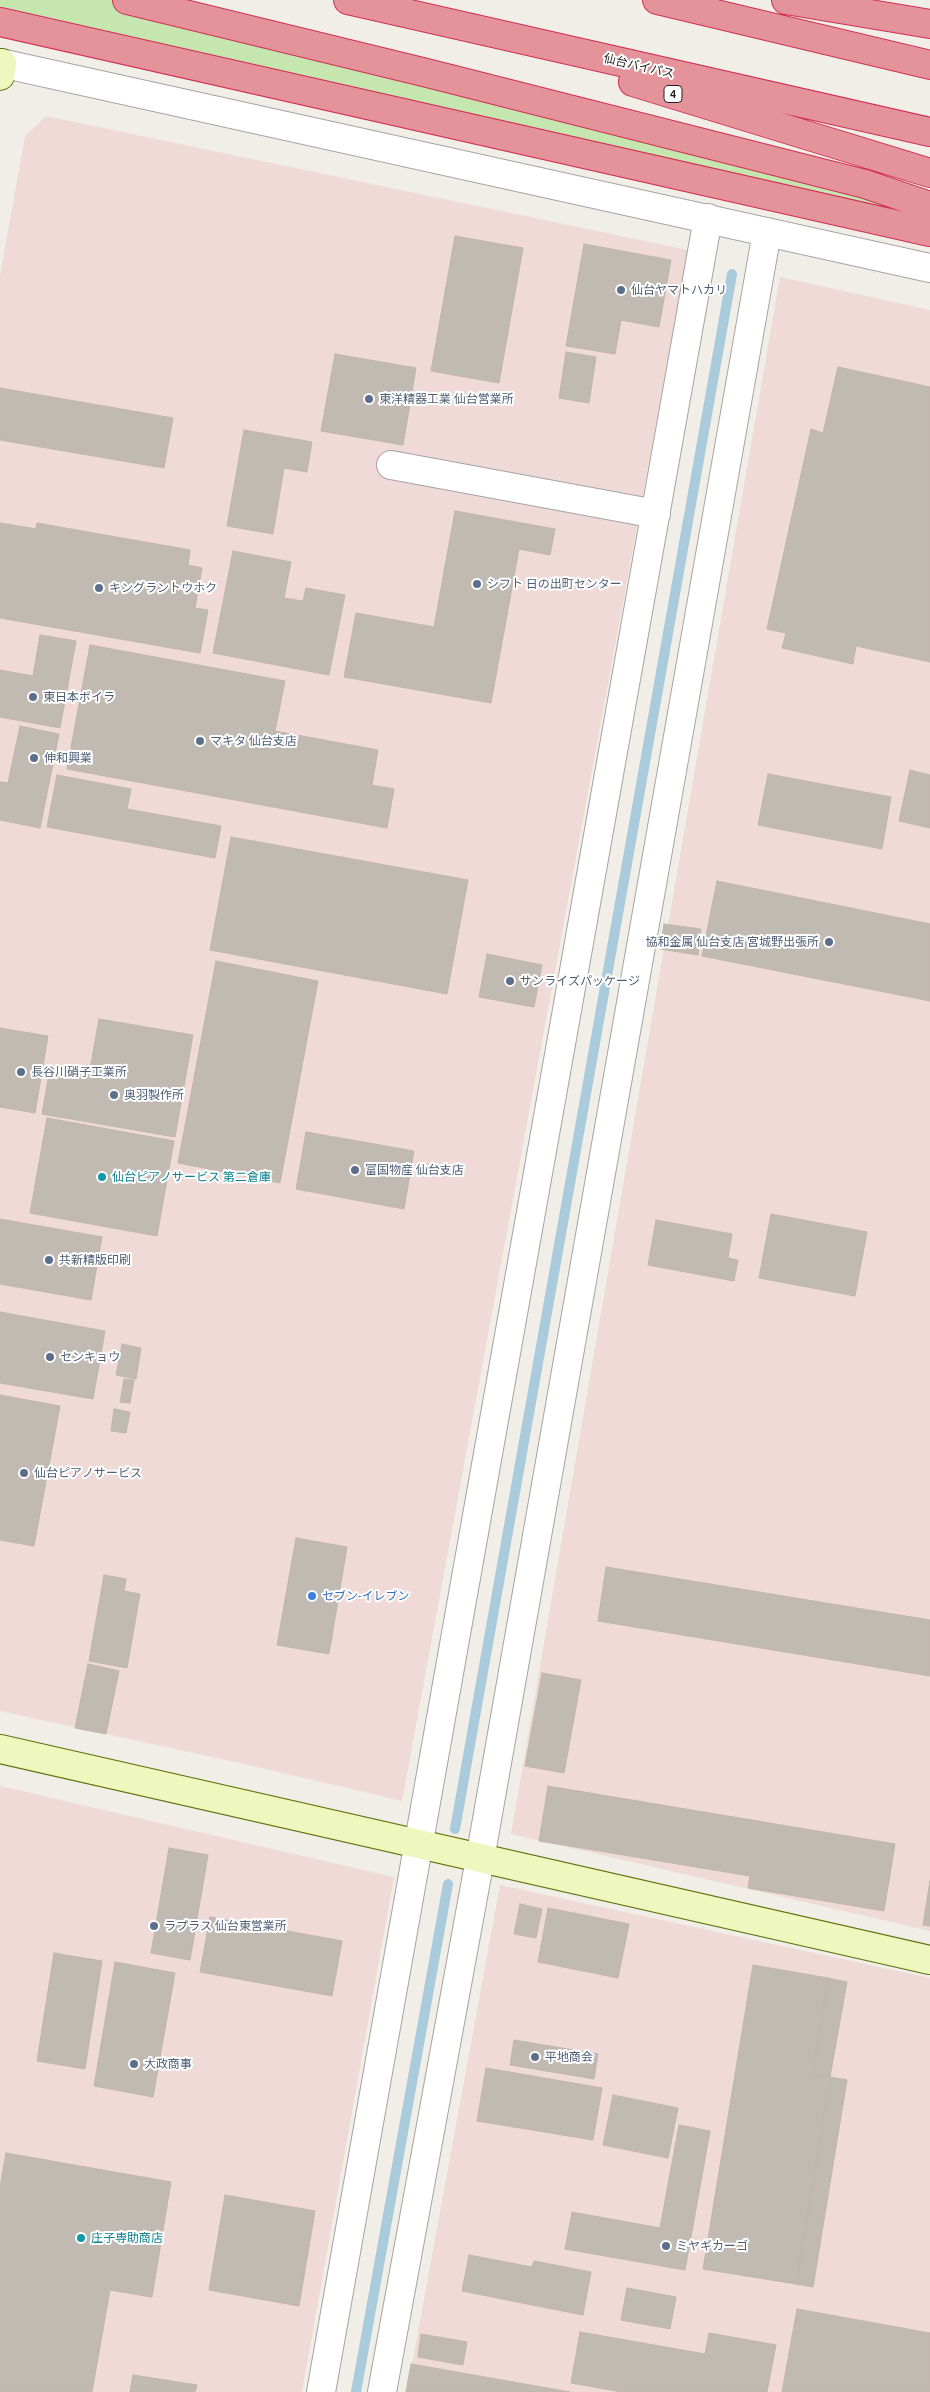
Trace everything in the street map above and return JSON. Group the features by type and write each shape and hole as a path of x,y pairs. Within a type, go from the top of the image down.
{"highway":[{"path":"127,0 427,73 855,182 930,206"},
{"name":"仙台バイパス","path":"348,0 930,132"},
{"path":"657,0 930,65"},
{"path":"786,0 930,24"},
{"name":"4","path":"416,16 930,173"},
{"path":"0,22 930,232"}],"street":[{"path":"1,67 708,218 930,268"},
{"path":"321,2392 708,218"},
{"path":"382,2392 480,1859 767,232"},
{"path":"391,466 656,514"},
{"path":"0,1749 930,1960"}],"shaded area":[{"path":"46,116 688,250 402,1801 249,1765 0,1711 0,276 25,136"},
{"path":"780,277 930,310 930,1931 511,1834"},
{"path":"0,1786 394,1877 302,2392 0,2392"},
{"path":"500,1885 930,1978 930,2392 407,2392"}],"green space":[{"path":"0,0 121,0 452,73 930,217 0,9"}],"building":[{"path":"455,236 523,248 499,383 431,371"},
{"name":"仙台ヤマトハカリ","path":"584,244 671,260 659,327 621,320 615,354 566,346"},
{"path":"566,352 596,357 589,403 559,398"},
{"name":"東洋精器工業 仙台営業所","path":"335,354 416,368 403,445 321,431"},
{"path":"838,367 930,387 930,662 856,646 853,664 782,648 786,633 767,629 811,429 823,433"},
{"path":"0,388 173,418 164,468 0,440"},
{"path":"244,430 312,442 307,472 284,468 273,534 227,526"},
{"name":"シフト 日の出町センター","path":"455,511 555,529 550,555 519,549 491,703 344,677 356,613 434,627"},
{"name":"キングラントウホク","path":"0,523 36,529 37,523 190,550 188,565 202,568 195,608 208,610 200,653 0,618"},
{"path":"233,551 291,562 284,598 303,601 306,588 345,595 329,675 213,653"},
{"name":"東日本ボイラ","path":"40,635 76,641 60,728 0,717 0,670 33,676"},
{"name":"マキタ 仙台支店","path":"90,645 285,681 275,731 378,750 372,785 394,789 387,828 67,769"},
{"name":"伸和興業","path":"20,726 59,734 40,828 0,820 0,782 8,783"},
{"path":"910,770 930,775 930,828 899,821"},
{"path":"768,774 891,797 882,849 758,825"},
{"path":"57,775 131,789 127,809 221,826 215,858 47,827"},
{"path":"231,837 468,880 447,994 210,950"},
{"path":"717,881 930,924 930,1001 702,956"},
{"path":"664,924 701,929 698,955 660,949"},
{"name":"サンライズパッケージ","path":"487,954 542,965 534,1007 479,997"},
{"path":"216,961 318,981 280,1183 178,1163"},
{"name":"奥羽製作所","path":"99,1019 193,1035 175,1137 42,1114 50,1068 89,1075"},
{"name":"長谷川硝子工業所","path":"0,1028 48,1036 35,1113 0,1107"},
{"name":"仙台ピアノサービス 第二倉庫","path":"47,1118 174,1141 157,1236 30,1213"},
{"name":"富国物産 仙台支店","path":"306,1132 414,1151 404,1209 296,1189"},
{"path":"771,1214 867,1232 855,1296 759,1278"},
{"name":"共新精版印刷","path":"0,1219 102,1237 91,1300 0,1284"},
{"path":"656,1220 732,1234 728,1258 738,1260 734,1281 648,1265"},
{"name":"センキョウ","path":"0,1312 105,1331 93,1399 0,1383"},
{"path":"122,1344 141,1348 136,1379 116,1375"},
{"path":"124,1379 134,1380 130,1403 120,1402"},
{"name":"仙台ピアノサービス","path":"0,1395 60,1406 34,1546 0,1540"},
{"path":"114,1409 130,1412 126,1433 111,1431"},
{"name":"セブン-イレブン","path":"296,1538 347,1547 329,1654 277,1645"},
{"path":"606,1567 930,1620 930,1676 598,1621"},
{"path":"104,1575 126,1579 124,1591 140,1594 127,1668 89,1661"},
{"path":"88,1664 119,1671 106,1734 75,1728"},
{"path":"542,1673 581,1680 564,1773 525,1766"},
{"path":"548,1786 895,1844 884,1911 748,1888 750,1876 539,1841"},
{"path":"169,1848 208,1855 190,1960 151,1953"},
{"path":"930,1881 930,1926 923,1925"},
{"path":"520,1904 542,1909 536,1938 514,1934"},
{"path":"548,1908 629,1924 618,1978 538,1962"},
{"path":"210,1917 342,1941 332,1996 200,1972"},
{"path":"54,1953 102,1961 85,2069 37,2061"},
{"path":"115,1962 175,1973 153,2097 94,2086"},
{"path":"753,1965 828,1978 812,2074 830,2077 796,2284 703,2269"},
{"path":"828,1978 847,1982 830,2077 812,2074"},
{"path":"514,2040 598,2054 594,2079 510,2065"},
{"path":"486,2068 602,2088 593,2140 477,2121"},
{"path":"830,2077 847,2080 813,2287 796,2284"},
{"path":"613,2095 678,2108 668,2158 603,2145"},
{"path":"679,2125 710,2131 685,2270 565,2249 572,2212 660,2228"},
{"name":"庄子専助商店","path":"6,2153 171,2182 152,2297 110,2290 92,2392 0,2392 0,2187"},
{"path":"225,2195 315,2211 299,2306 209,2290"},
{"path":"469,2255 532,2267 534,2261 591,2272 583,2315 462,2291"},
{"path":"627,2288 676,2297 670,2329 621,2320"},
{"path":"797,2309 930,2333 930,2392 782,2392"},
{"path":"580,2332 705,2354 709,2333 776,2345 767,2392 622,2392 571,2383"},
{"path":"421,2334 467,2342 463,2365 418,2357"},
{"path":"411,2364 570,2392 406,2392"},
{"path":"133,2375 197,2385 195,2392 130,2392"}],"waterway":[{"path":"455,1829 732,274"},
{"path":"356,2392 448,1884"}],"place":[{"name":"仙台ヤマトハカリ","path":"621,290"},
{"name":"東洋精器工業 仙台営業所","path":"369,399"},
{"name":"シフト 日の出町センター","path":"477,584"},
{"name":"キングラントウホク","path":"99,588"},
{"name":"東日本ボイラ","path":"33,697"},
{"name":"マキタ 仙台支店","path":"200,741"},
{"name":"伸和興業","path":"34,758"},
{"name":"協和金属 仙台支店 宮城野出張所","path":"829,942"},
{"name":"サンライズパッケージ","path":"510,981"},
{"name":"長谷川硝子工業所","path":"21,1072"},
{"name":"奥羽製作所","path":"114,1095"},
{"name":"富国物産 仙台支店","path":"355,1170"},
{"name":"仙台ピアノサービス 第二倉庫","path":"102,1177"},
{"name":"共新精版印刷","path":"49,1260"},
{"name":"センキョウ","path":"50,1357"},
{"name":"仙台ピアノサービス","path":"24,1473"},
{"name":"セブン-イレブン","path":"312,1596"},
{"name":"ラプラス 仙台東営業所","path":"154,1926"},
{"name":"平地商会","path":"535,2057"},
{"name":"大政商事","path":"134,2064"},
{"name":"庄子専助商店","path":"81,2238"},
{"name":"ミヤギカーゴ","path":"666,2246"}]}
